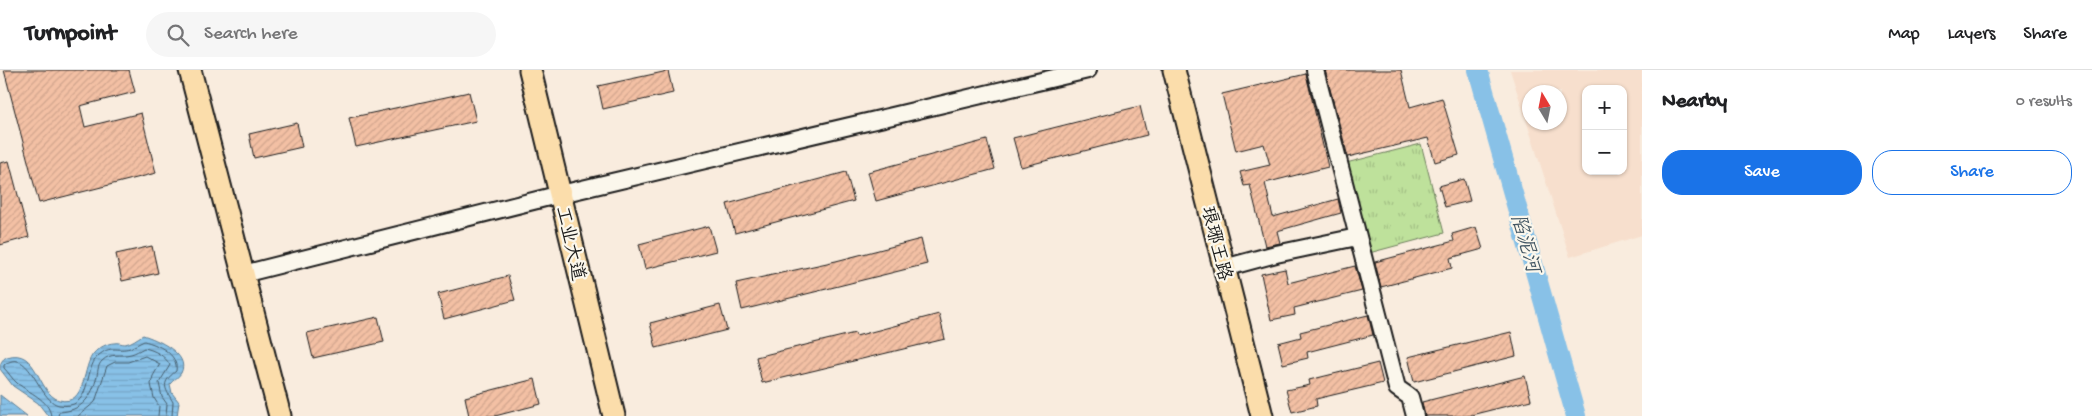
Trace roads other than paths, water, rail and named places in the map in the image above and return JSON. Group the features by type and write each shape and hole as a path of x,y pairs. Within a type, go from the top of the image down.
{"main road":[{"path":"190,70 280,416"},
{"name":"工业大道","path":"530,70 614,416"},
{"name":"琅琊王路","path":"1174,70 1275,416"},
{"name":"琅琊王路","path":"1187,70 1262,416"}],"street":[{"path":"243,274 561,194 1088,70"},
{"path":"1315,70 1397,388 1410,397 1415,416"},
{"path":"1230,266 1357,237"}],"water":[{"path":"143,335 171,348 181,360 183,366 181,373 170,384 172,393 179,402 177,416 48,416 38,403 13,386 0,369 0,365 7,357 17,356 25,359 31,364 52,396 59,400 68,400 75,397 79,391 87,366 96,351 109,344 132,342"},
{"path":"0,395 27,416 0,416"}],"waterway":[{"name":"陷泥河","path":"1478,70 1576,416"}]}
